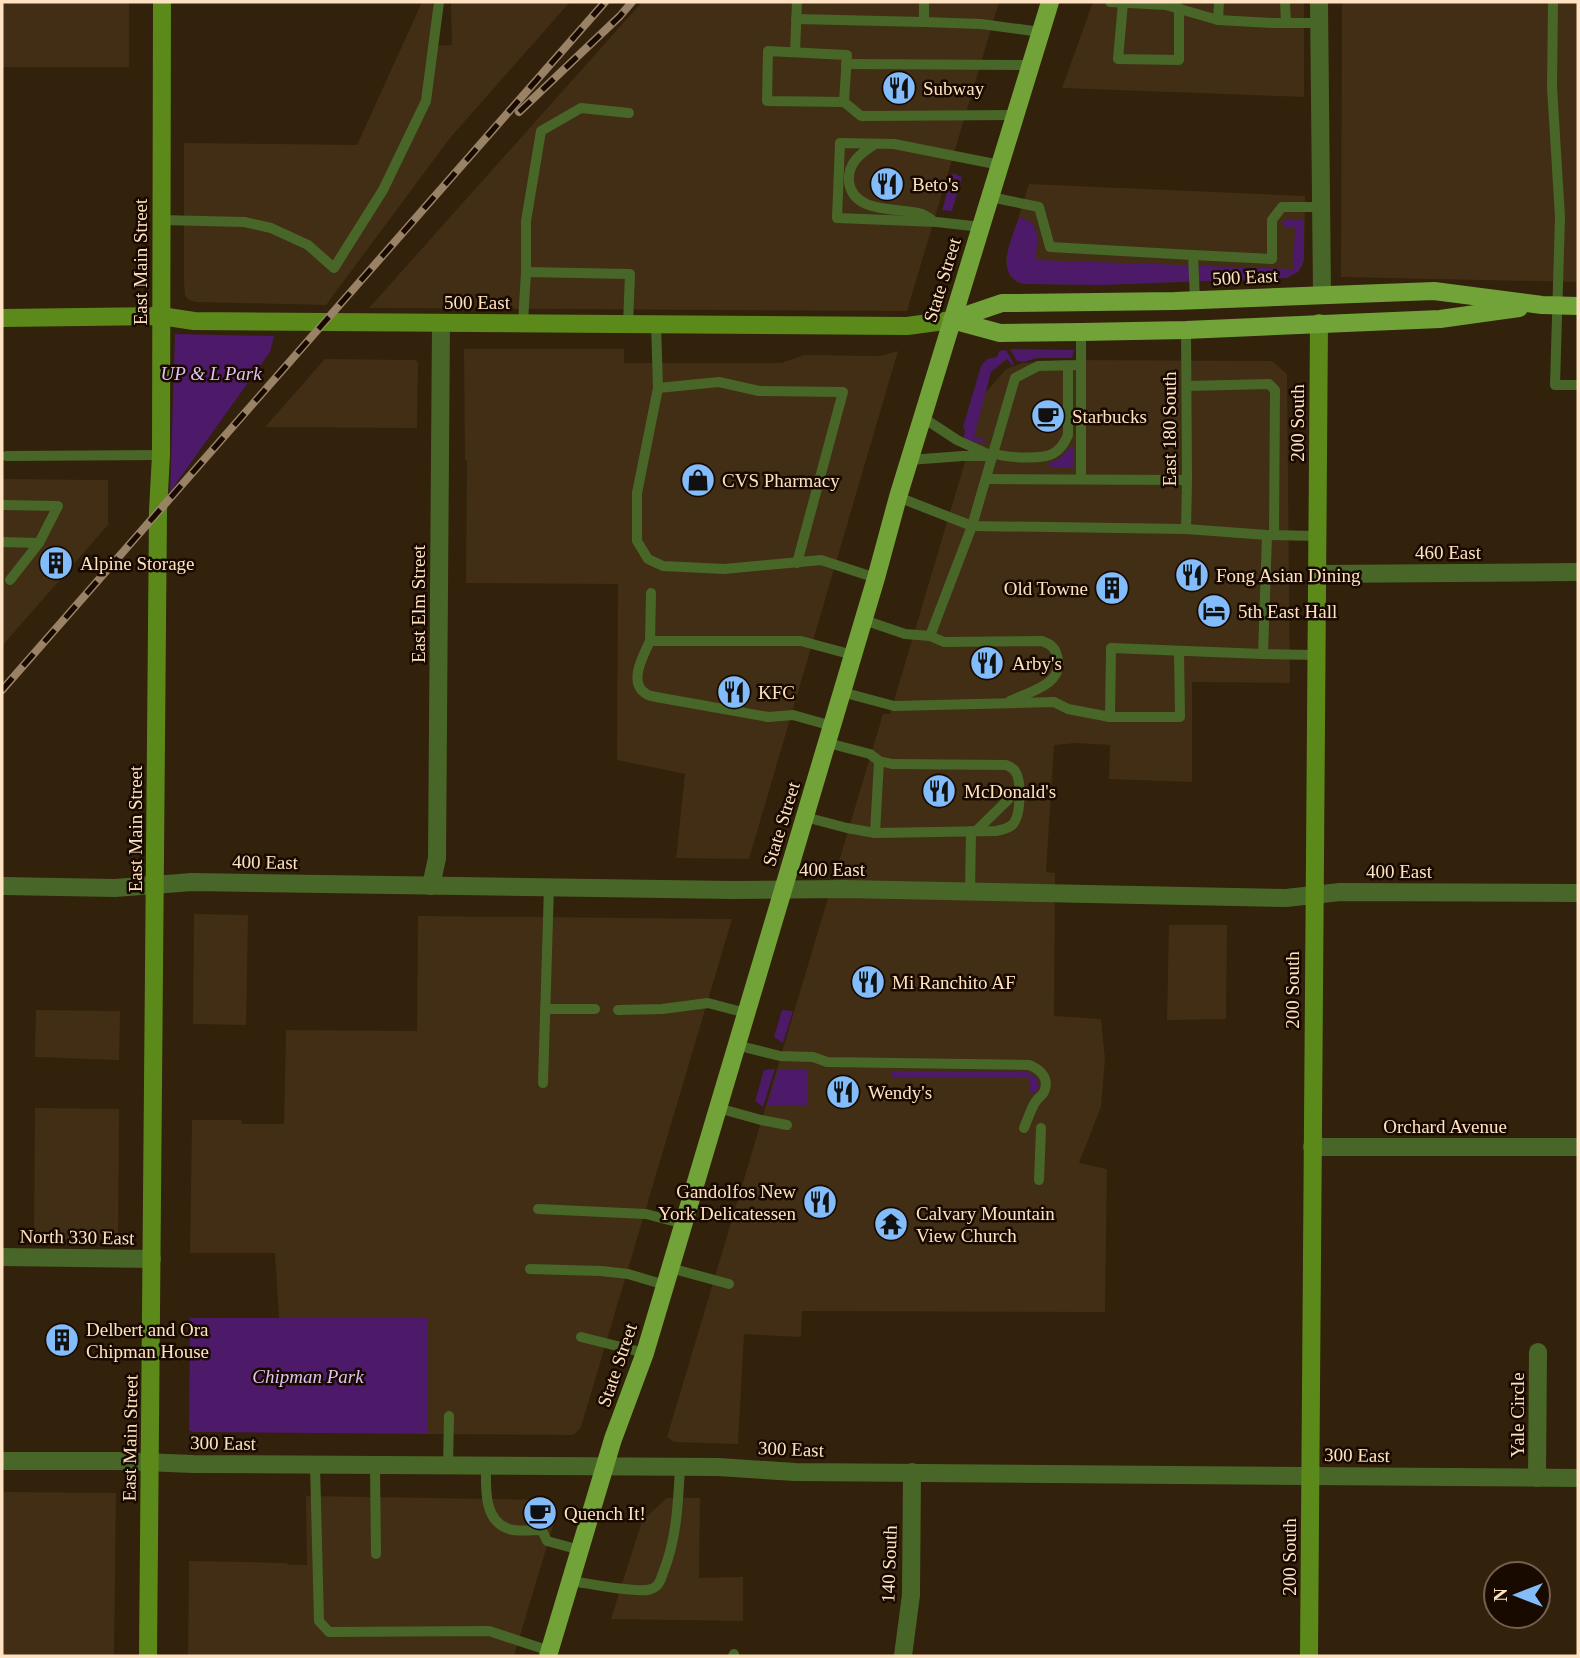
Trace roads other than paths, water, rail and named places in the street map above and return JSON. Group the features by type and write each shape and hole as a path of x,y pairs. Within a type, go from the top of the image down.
{"main road":[{"name":"State Street","path":"549,1654 613,1439 645,1353 864,620 909,460 1050,2"},
{"name":"500 East","path":"951,320 1002,303 1195,300 1434,291 1578,306"},
{"name":"500 East","path":"951,320 1000,333 1186,330 1440,320 1550,305"}],"street":[{"name":"East Main Street","path":"148,1656 158,511 162,455 162,2"},
{"path":"1319,2 1322,294"},
{"name":"500 East","path":"2,318 161,316 194,321 907,326 951,320"},
{"name":"East Elm Street","path":"431,886 437,858 441,323"},
{"name":"200 South","path":"1309,1656 1319,323"},
{"name":"460 East","path":"1318,574 1578,572"},
{"name":"400 East","path":"2,886 115,888 192,883 1286,898 1340,892 1578,893"},
{"name":"Orchard Avenue","path":"1312,1147 1578,1147"},
{"name":"North 330 East","path":"2,1257 152,1259"},
{"name":"Yale Circle","path":"1537,1478 1538,1352"},
{"name":"300 East","path":"2,1461 375,1466 680,1466 795,1472 1578,1478"},
{"name":"140 South","path":"903,1656 911,1595 912,1472"}],"lane":[{"path":"161,220 244,222 271,228 308,245 334,268 383,190 426,101 439,2"},
{"path":"794,52 797,2"},
{"path":"924,2 924,22"},
{"path":"1110,2 1167,5 1218,20 1319,23"},
{"path":"1218,20 1219,2"},
{"path":"1285,2 1286,23"},
{"path":"1553,2 1552,87 1560,217 1550,305 1555,385 1578,385"},
{"path":"1123,3 1118,59 1179,60 1179,8"},
{"path":"796,19 981,24 1041,32"},
{"path":"844,102 847,55 768,51 767,101 844,102 861,116 1015,115"},
{"path":"846,64 1031,65"},
{"path":"523,323 526,221 541,131 580,108 629,113"},
{"path":"981,227 937,222 837,218 840,143 894,144 1000,165"},
{"path":"875,144 857,156 849,171 849,184 853,194 860,202 870,206 921,214 937,222"},
{"path":"990,197 1039,207 1050,247 1272,259 1272,220 1282,207 1321,207"},
{"path":"1193,255 1195,300"},
{"path":"526,272 630,274 628,324"},
{"path":"656,324 658,388 637,493 637,541 648,559 663,566 724,569 821,561 876,578"},
{"name":"East 180 South","path":"1186,330 1186,528"},
{"path":"1081,332 1081,480"},
{"path":"930,636 972,526 1015,378 1038,366 1081,365"},
{"path":"909,460 993,455 1046,457 1055,452 1064,444 1068,435 1068,366"},
{"path":"658,388 719,382 759,391 843,392 797,563"},
{"path":"1187,386 1269,384 1275,390 1263,654"},
{"path":"922,417 957,440 993,455"},
{"path":"6,456 162,455"},
{"path":"986,479 1188,480"},
{"path":"898,497 972,526 1186,528 1318,536"},
{"path":"2,505 58,506 39,543 5,582"},
{"path":"2,542 39,543"},
{"path":"651,593 650,641 641,660 638,678 644,693 768,717 793,715 879,761 892,764 1006,765 1015,771 1018,778 1017,817 1012,825 1002,830 875,832 805,817"},
{"path":"864,620 905,634 930,636 944,642 1042,642 1051,645 1059,662 1055,678 1004,704"},
{"path":"650,641 800,641 853,655"},
{"path":"1110,717 1111,648 1317,655"},
{"path":"842,692 894,706 1054,702 1068,709 1110,717 1180,718 1179,652"},
{"path":"875,832 879,761"},
{"path":"970,892 973,831 1019,789"},
{"path":"543,1083 549,887"},
{"path":"618,1010 662,1009 708,1003 746,1013"},
{"path":"545,1009 595,1010"},
{"path":"736,1045 779,1056 813,1057 827,1062 1029,1065 1043,1074 1045,1090 1035,1102 1024,1128"},
{"path":"718,1108 787,1125"},
{"path":"1039,1180 1041,1128"},
{"path":"538,1209 646,1214 684,1224"},
{"path":"530,1269 601,1271 729,1284"},
{"path":"580,1337 645,1353"},
{"path":"448,1466 449,1416"},
{"path":"315,1465 319,1621 329,1632 489,1631 549,1654"},
{"path":"375,1466 376,1555"},
{"path":"486,1466 486,1496 491,1514 499,1524 509,1530 542,1530 547,1541 580,1550"},
{"path":"570,1581 637,1591 652,1589 659,1584 671,1554 677,1522 680,1466"}],"railway":[{"path":"2,690 605,2"},
{"path":"519,112 632,2"}],"place":[{"name":"Subway","path":"899,88"},
{"name":"Beto's","path":"887,184"},
{"name":"Starbucks","path":"1048,416"},
{"name":"CVS Pharmacy","path":"698,480"},
{"name":"Alpine Storage","path":"56,563"},
{"name":"Fong Asian Dining","path":"1192,575"},
{"name":"Old Towne","path":"1112,588"},
{"name":"5th East Hall","path":"1214,611"},
{"name":"Arby's","path":"987,663"},
{"name":"KFC","path":"734,692"},
{"name":"McDonald's","path":"939,791"},
{"name":"Mi Ranchito AF","path":"868,982"},
{"name":"Wendy's","path":"843,1092"},
{"name":"Gandolfos New York Delicatessen","path":"820,1202"},
{"name":"Calvary Mountain View Church","path":"891,1224"},
{"name":"Delbert and Ora Chipman House","path":"62,1340"},
{"name":"Quench It!","path":"540,1513"}],"park label":[{"name":"UP & L Park","path":"211,373"},
{"name":"Chipman Park","path":"308,1376"}]}
